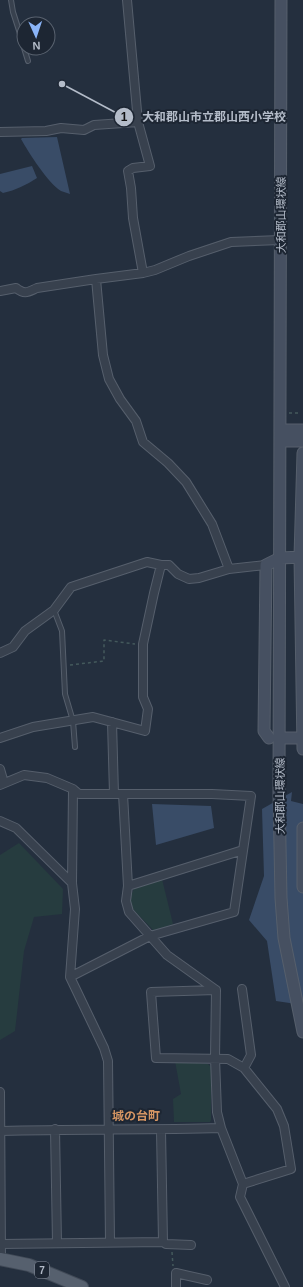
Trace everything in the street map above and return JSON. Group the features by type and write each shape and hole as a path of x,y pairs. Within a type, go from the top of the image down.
{"main road":[{"name":"大和郡山環状線","path":"281,0 279,793 281,898 286,945 303,1032"},
{"path":"280,430 303,430"},
{"path":"280,441 303,441"},
{"path":"303,453 303,749"},
{"path":"269,738 264,731 266,565 280,558 302,557"},
{"path":"283,738 298,738"},
{"name":"大和郡山環状線","path":"303,828 303,887"},
{"name":"7","path":"0,1259 29,1265 82,1287"}],"street":[{"path":"127,0 138,122 150,166 132,168 128,171 133,218 143,273"},
{"path":"0,132 46,131 61,128 84,130 94,125 138,122"},
{"path":"0,291 16,288 21,292 29,292 37,288 143,273 155,270 189,256 230,242 280,240"},
{"path":"96,279 103,355 109,379 120,399 136,421 143,442 168,463 186,482 212,524 229,569"},
{"path":"0,652 13,646 25,631 54,610 71,588 147,562 161,565 169,564 178,574 189,579 199,578 229,569 266,565"},
{"path":"0,738 33,727 93,717 145,731 148,709 143,697 143,644 161,565"},
{"path":"112,722 114,794"},
{"path":"0,769 2,784 24,775 47,778 73,789 79,794 251,796 234,912 150,936 70,977"},
{"path":"73,789 72,883 75,909 70,977 104,1048 108,1061 110,1242"},
{"path":"123,794 128,886 126,901 129,912 167,955 216,990"},
{"path":"0,821 16,828 72,883"},
{"path":"128,886 244,850"},
{"path":"242,989 251,1055 244,1068"},
{"path":"216,990 215,1058 217,1112 221,1128 243,1184 240,1197 285,1287"},
{"path":"216,990 151,992 156,1058 228,1059 244,1068 277,1109 284,1126 291,1169 243,1184"},
{"path":"0,1092 0,1259"},
{"path":"1,1131 55,1129 161,1130 221,1128"},
{"path":"55,1129 57,1243"},
{"path":"161,1130 163,1242"},
{"path":"1,1244 163,1242 171,1245 191,1245"},
{"path":"176,1287 176,1274 207,1280"}],"lane":[{"path":"11,0 16,22"},
{"path":"27,56 28,61"},
{"path":"54,610 62,631 65,694 73,721 75,747"}],"path":[{"path":"287,413 299,413"},
{"path":"64,665 104,661 104,640 126,644 143,644"},
{"path":"171,1245 172,1263 176,1274"}],"green space":[{"path":"19,843 63,889 62,914 34,917 24,951 15,1031 0,1040 0,855"},
{"path":"162,879 173,924 154,931 130,906 131,896 135,886"},
{"path":"175,1061 208,1064 211,1067 210,1122 174,1122 173,1099 181,1094"}],"water":[{"path":"57,137 70,194 61,191 50,181 21,139"},
{"path":"32,166 37,178 12,190 3,193 0,191 0,174"},
{"path":"292,792 291,801 303,804 303,1005 276,1001 267,941 249,920 264,876 262,809"},
{"path":"152,804 211,806 214,828 156,845"}],"place":[{"name":"大和郡山市立郡山西小学校","path":"62,84"}],"district":[{"name":"城の台町","path":"136,1116"}]}
